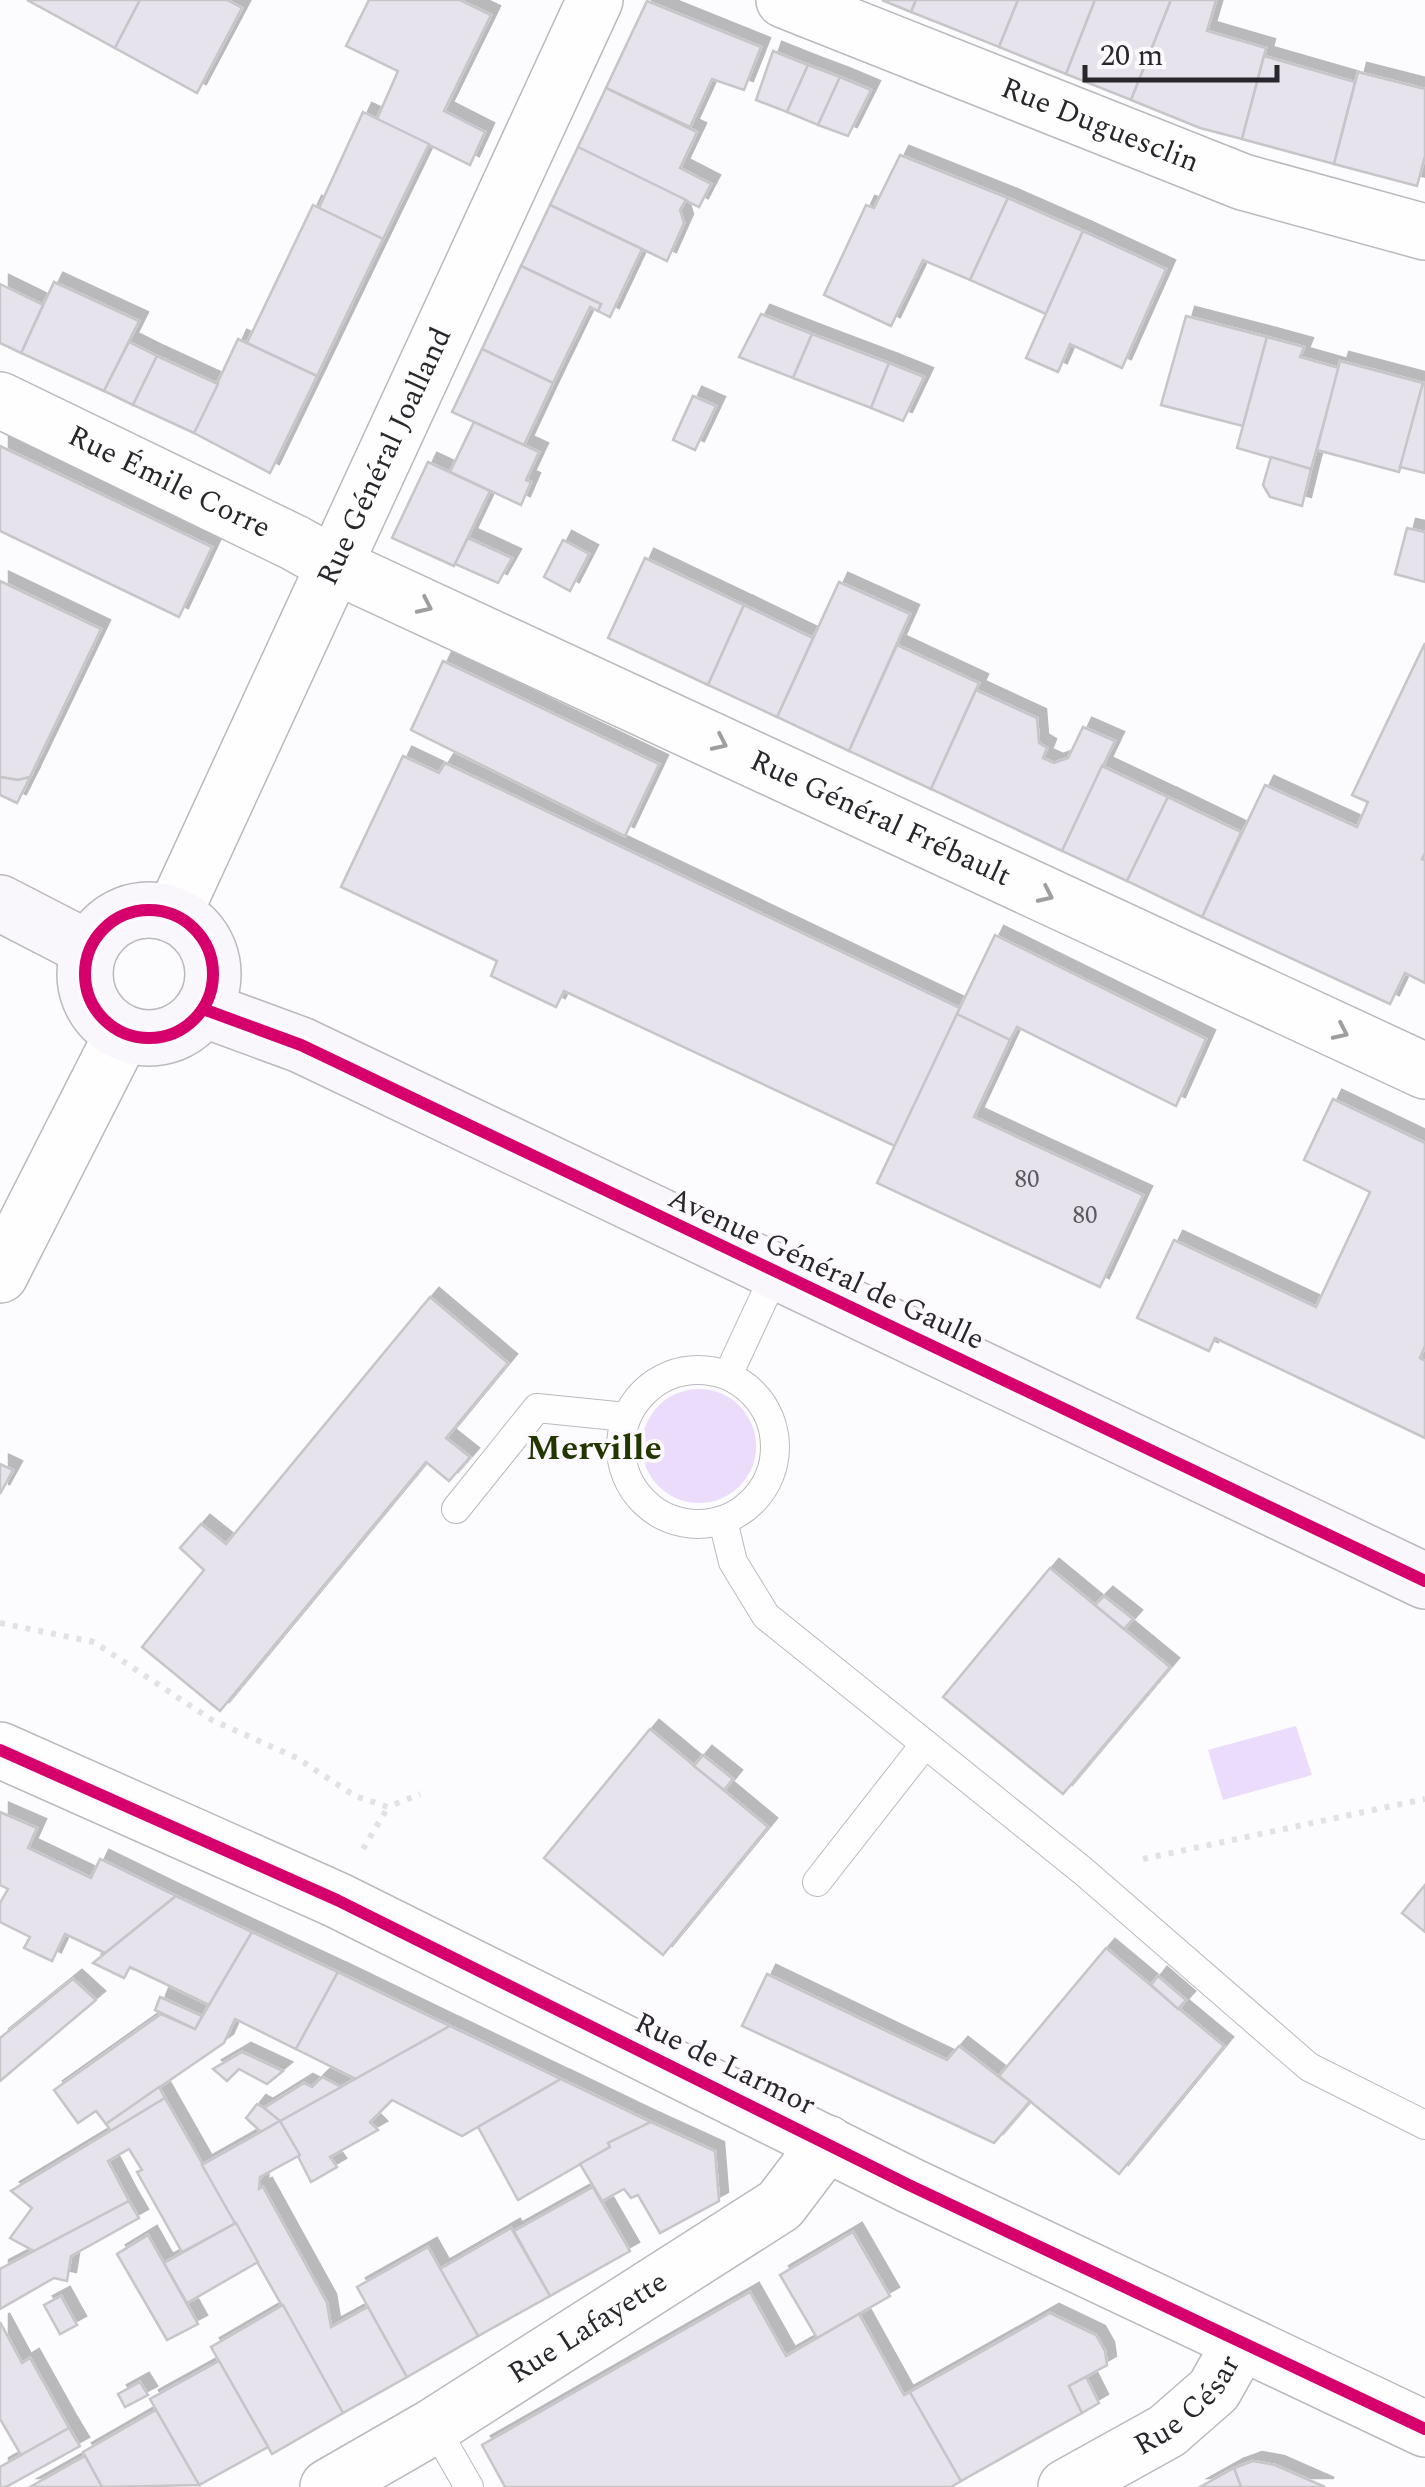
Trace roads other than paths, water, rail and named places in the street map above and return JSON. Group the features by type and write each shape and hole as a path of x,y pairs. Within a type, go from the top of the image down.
{"main road":[{"path":"0,903 89,949"},
{"path":"154,910 173,914 202,938 210,955 211,992 203,1009 176,1032 158,1038 122,1033 93,1007 84,969 89,949 115,919 154,910"},
{"name":"Avenue Général de Gaulle","path":"203,1009 301,1046 1425,1582"}],"street":[{"name":"Rue Général Joalland","path":"173,914 595,0"},
{"name":"Rue Duguesclin","path":"784,0 1242,182 1425,232"},
{"name":"Rue Émile Corre","path":"0,400 336,566"},
{"name":"Rue Général Frébault","path":"336,566 1425,1071"},
{"path":"0,1275 122,1033"},
{"name":"Rue de Larmor","path":"0,1750 337,1900 827,2143 1425,2429"},
{"name":"Rue Lafayette","path":"328,2487 434,2426 780,2205 827,2143"},
{"name":"Rue César","path":"1066,2487 1167,2431 1214,2390 1241,2342"}],"lane":[{"path":"728,1375 775,1274"},
{"path":"704,1369 728,1375 751,1390 767,1411 775,1436 774,1464 764,1489 746,1509 723,1521 696,1525 670,1520 647,1506 622,1465 620,1440 626,1417 638,1396 657,1380 680,1371 704,1369"},
{"path":"456,1508 537,1408 626,1417"},
{"path":"723,1521 733,1562 766,1616 1084,1871 1309,2067 1425,2124"},
{"path":"817,1882 925,1744"},
{"path":"434,2426 469,2487"}],"district":[{"name":"Merville","path":"594,1448"}]}
